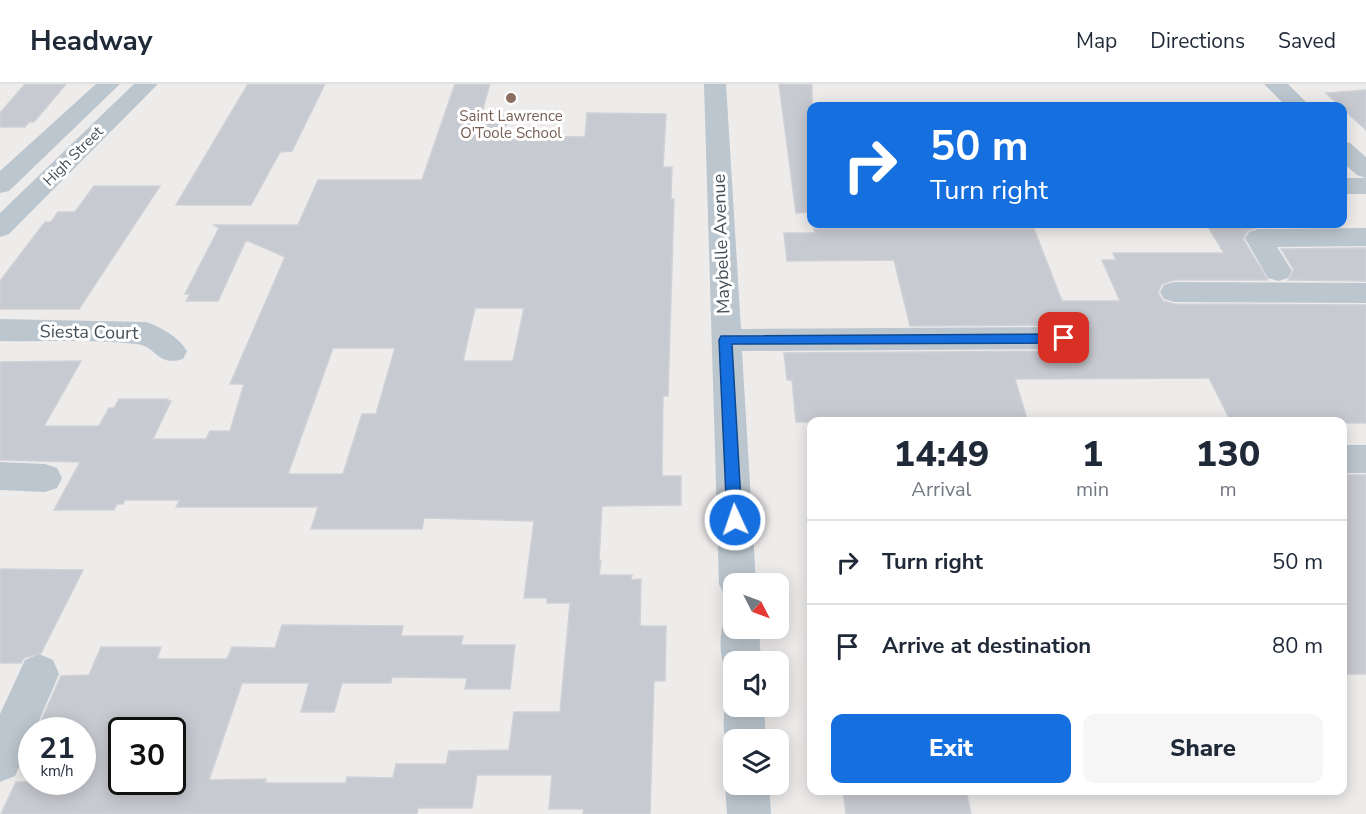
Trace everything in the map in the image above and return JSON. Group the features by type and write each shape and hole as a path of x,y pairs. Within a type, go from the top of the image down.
{"street":[{"name":"High Street","path":"0,185 109,84"},
{"name":"High Street","path":"0,228 147,84"},
{"name":"Maybelle Avenue","path":"715,84 737,573"},
{"path":"1275,84 1295,102"},
{"path":"1347,153 1366,170"},
{"path":"1347,186 1366,186"},
{"path":"1278,271 1258,238 1366,237"},
{"path":"1174,292 1366,293"},
{"name":"Siesta Court","path":"0,330 147,333 172,351"},
{"path":"726,340 1064,338"},
{"path":"1347,459 1366,459"},
{"path":"0,476 45,478"},
{"path":"0,761 39,674"},
{"path":"748,795 749,814"}],"building":[{"path":"25,84 66,84 34,122 29,122 25,127 0,127 0,113"},
{"path":"248,84 325,84 292,151 280,152 251,205 176,205"},
{"path":"455,84 490,84 481,115 509,115 505,131 511,131 510,136 585,137 587,113 666,114 663,167 672,167 671,199 674,199 668,396 663,396 662,476 681,476 681,505 602,506 599,561 601,561 599,575 632,575 631,580 641,579 640,626 666,626 665,681 654,681 650,814 583,814 584,809 549,809 552,775 477,775 472,808 418,808 417,814 1,814 16,782 18,782 18,795 96,795 96,717 43,717 61,676 89,675 101,647 161,647 157,659 227,659 232,647 275,648 282,625 403,626 401,636 463,636 461,645 515,645 510,689 465,689 467,678 392,677 391,683 342,683 334,712 301,712 309,683 242,683 209,780 266,779 265,783 346,783 347,777 393,778 396,764 446,764 449,751 509,750 514,712 560,712 570,603 547,603 547,598 524,598 534,521 424,518 422,529 311,529 318,507 176,507 180,500 125,500 123,504 117,504 114,510 54,510 80,462 0,460 0,362 81,361 44,426 99,426 109,408 114,408 119,399 168,399 167,401 171,401 153,439 206,439 210,431 230,431 244,384 230,384 285,257 246,240 218,301 186,301 190,294 185,294 219,228 214,225 298,225 318,180 422,180","holes":["475,308 524,308 513,361 463,361","333,348 395,348 376,414 362,414 343,474 288,474"]},
{"path":"779,84 812,84 812,102 807,102 807,212 796,213"},
{"path":"1366,90 1366,130 1347,112 1347,102 1336,102 1326,93"},
{"path":"94,186 160,186 79,309 0,309 0,281 45,222 51,222 58,212 75,212"},
{"path":"1209,228 1255,228 1247,231 1243,239 1268,280 1174,280 1162,284 1158,293 1163,301 1174,304 1366,305 1366,423 1347,423 1347,417 1228,417 1209,378 1015,379 1026,417 807,417 807,422 796,422 792,380 787,380 784,353 1064,351 1076,347 1081,337 1075,328 1064,325 910,326 894,260 787,261 784,233 815,233 814,229 1034,229 1062,301 1120,301 1102,260 1116,260 1113,253 1224,253"},
{"path":"1366,248 1366,281 1288,280 1294,270 1281,249"},
{"path":"1347,475 1366,475 1366,674 1347,674"},
{"path":"0,569 83,570 41,653 24,658 21,663 0,663"},
{"path":"844,795 967,795 971,814 846,814"}],"place":[{"name":"Saint Lawrence O'Toole School","path":"511,98"}],"route":[{"path":"735,520 726,340 1064,338"}]}
